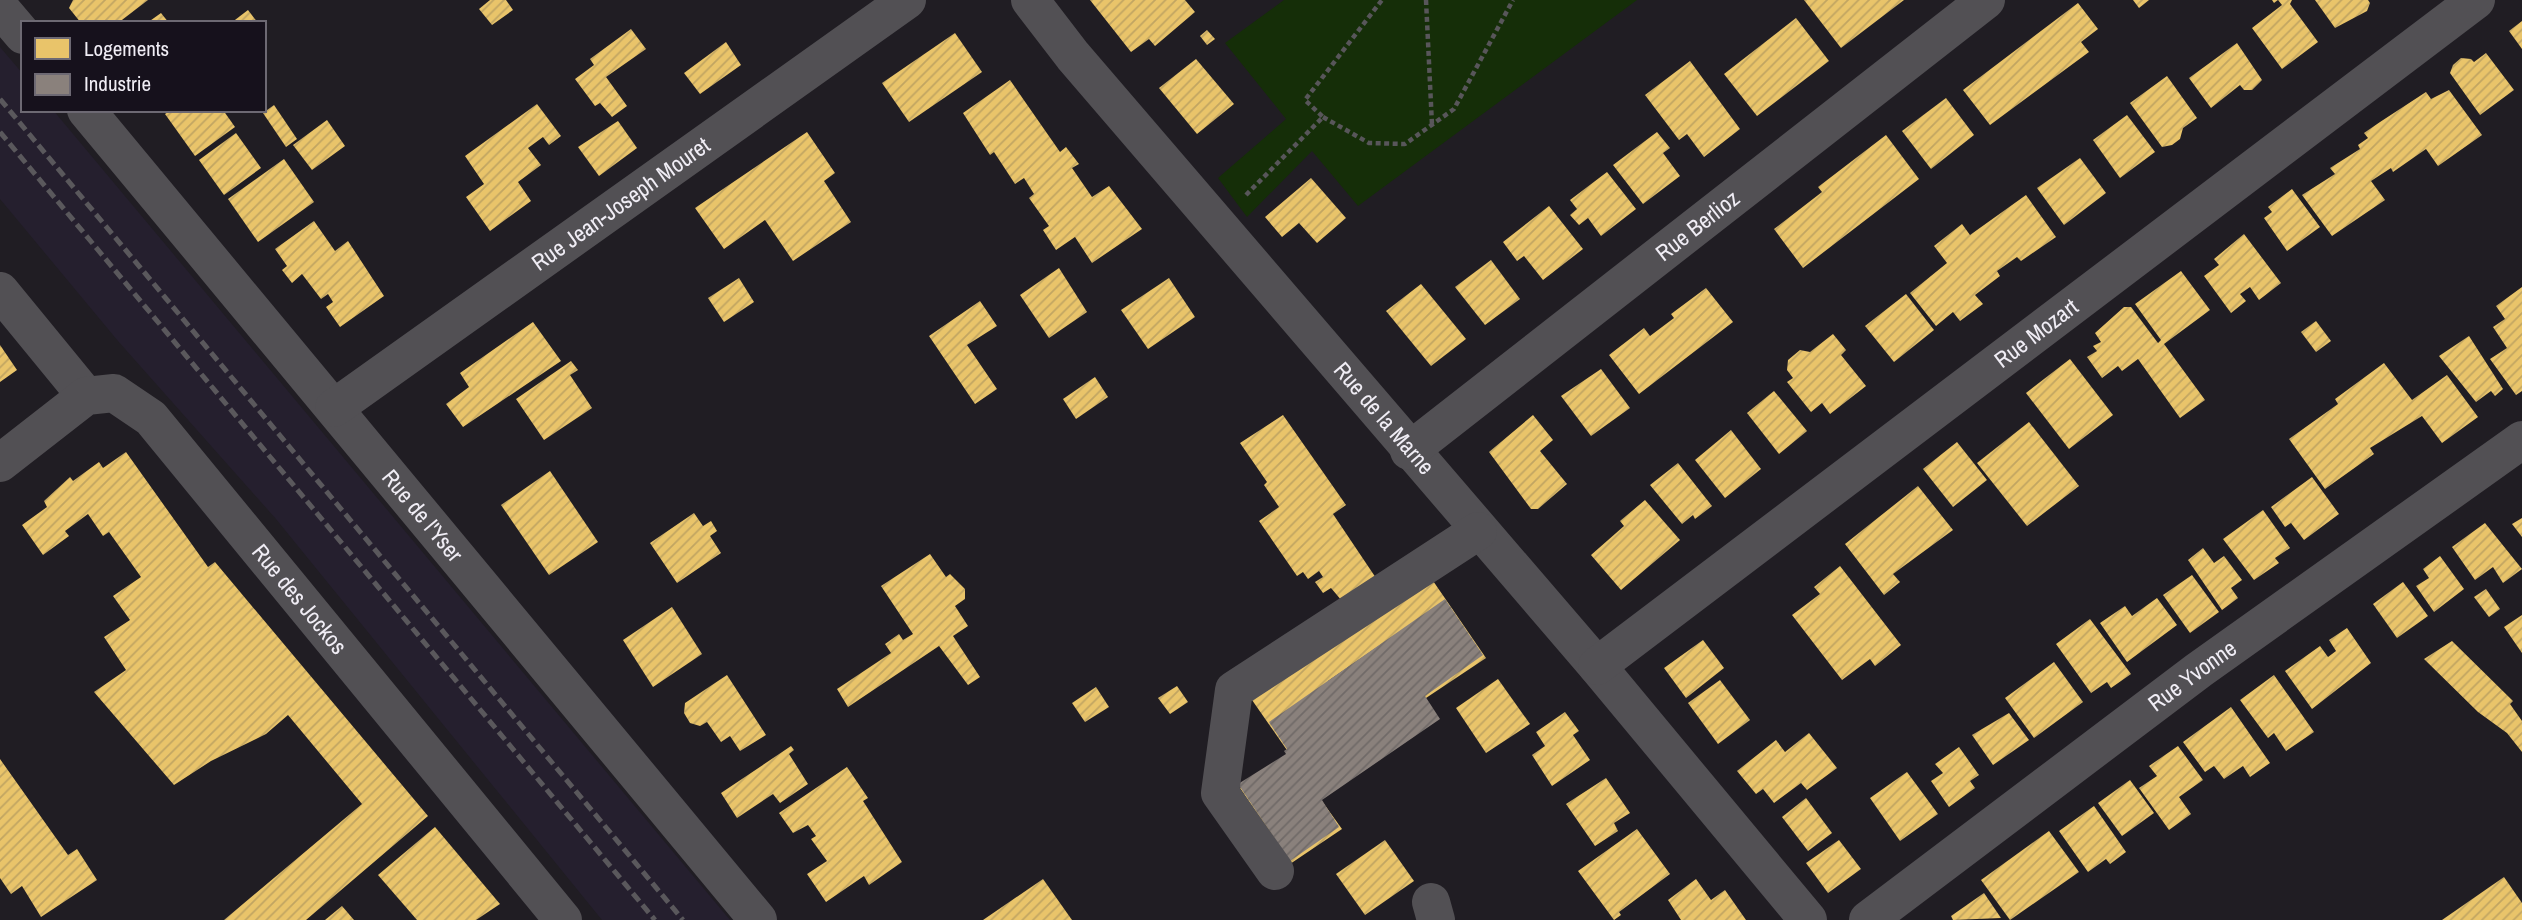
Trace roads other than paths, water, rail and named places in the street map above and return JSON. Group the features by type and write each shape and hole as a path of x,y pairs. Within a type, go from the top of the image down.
{"street":[{"name":"Rue Jean-Joseph Mouret","path":"334,408 907,0"},
{"name":"Rue de la Marne","path":"1030,0 1073,57 1219,223 1409,451 1597,666 1808,920"},
{"name":"Rue Berlioz","path":"1409,451 1986,0"},
{"name":"Rue Mozart","path":"1597,666 2476,0"},
{"path":"0,8 21,33"},
{"name":"Rue de l'Yser","path":"88,112 758,920"},
{"path":"0,291 86,396 0,463"},
{"name":"Rue des Jockos","path":"86,396 114,393 151,418 564,920"},
{"name":"Rue Yvonne","path":"1868,920 2199,670 2522,440"},
{"path":"1275,870 1220,793 1234,690 1478,531"}],"railway":[{"path":"0,99 683,920"},
{"path":"0,132 655,920"}]}
